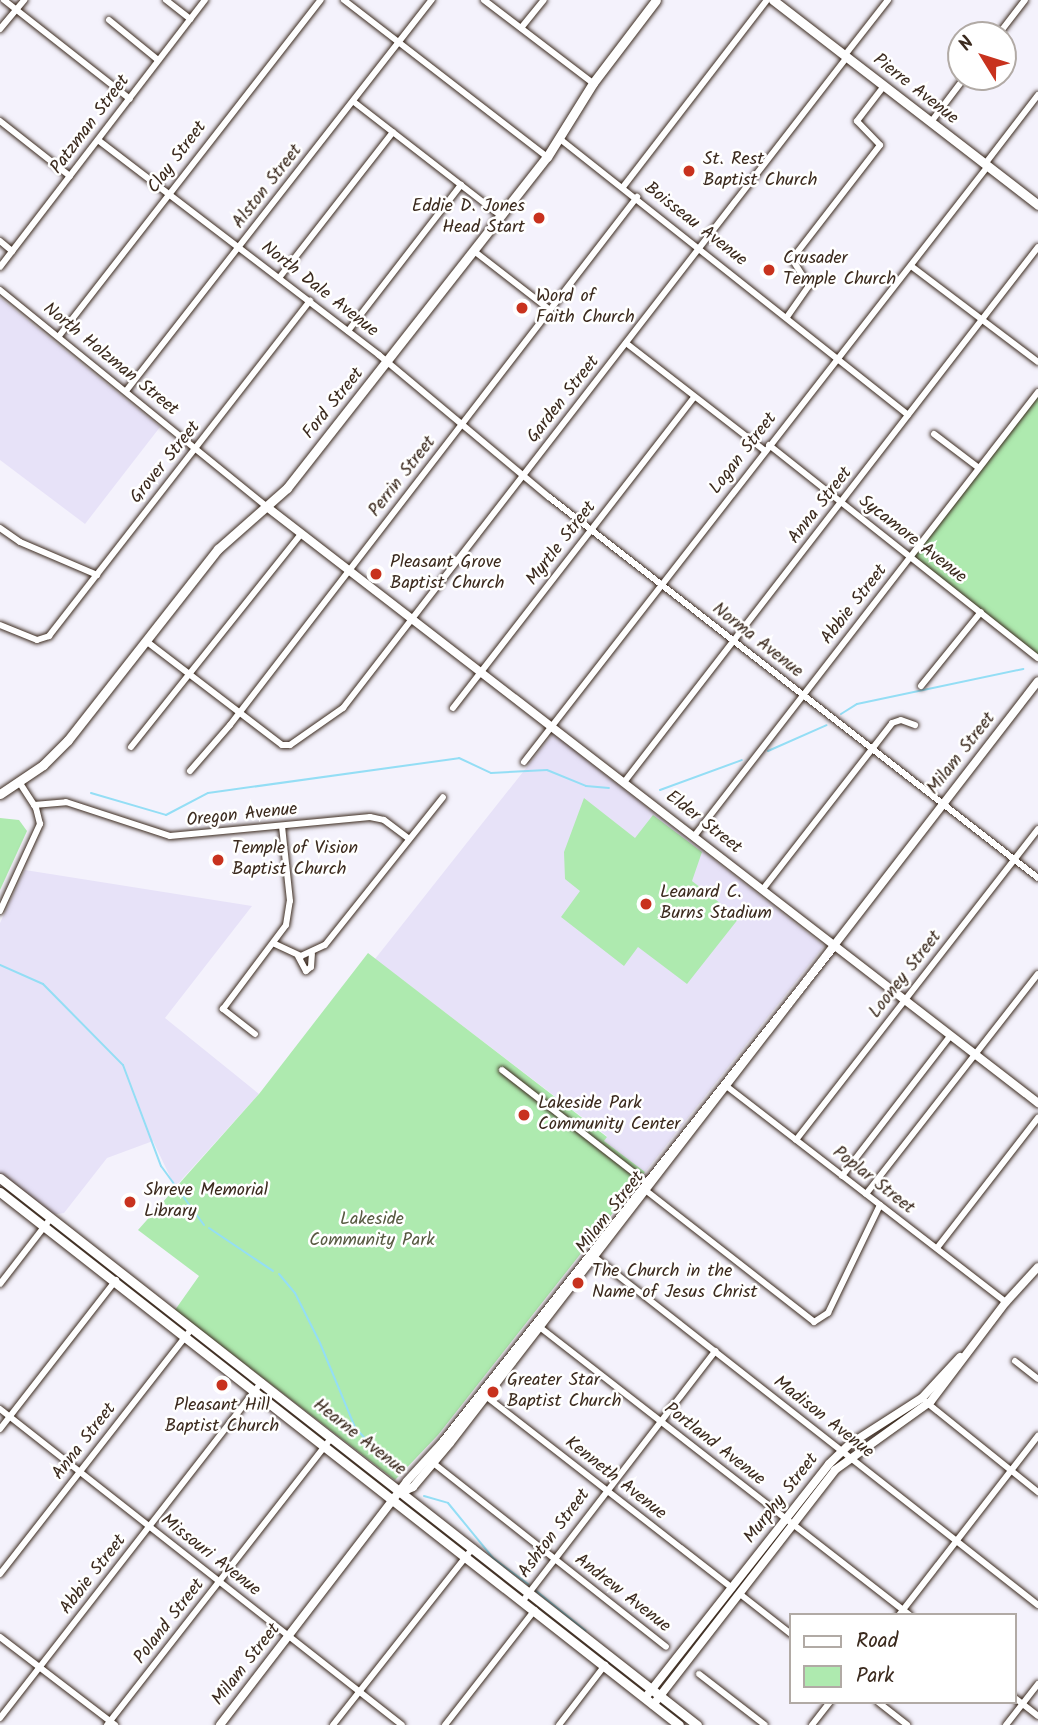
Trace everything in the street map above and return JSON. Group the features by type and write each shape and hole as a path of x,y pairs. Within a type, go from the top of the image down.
{"main road":[{"name":"Ford Street","path":"0,794 19,782 68,740 224,542 267,507 388,362 560,139 593,83 656,0"},
{"name":"Pierre Avenue","path":"774,0 1038,205"},
{"name":"Hearne Avenue","path":"0,1178 541,1603 674,1724"},
{"name":"Hearne Avenue","path":"0,1192 534,1611 656,1693 697,1725"}],"street":[{"path":"4,0 130,99"},
{"path":"0,29 24,0"},
{"path":"166,0 190,19"},
{"name":"Patzman Street","path":"0,267 205,0"},
{"name":"Clay Street","path":"59,336 321,0"},
{"path":"344,0 547,156"},
{"name":"Alston Street","path":"126,390 432,0"},
{"path":"484,0 593,83"},
{"path":"521,28 544,0"},
{"path":"623,187 767,0"},
{"name":"Garden Street","path":"239,713 279,743 290,745 349,703 888,0"},
{"path":"1009,21 1025,0"},
{"path":"109,20 158,60"},
{"path":"787,317 809,286 792,259 880,145 857,121 884,86"},
{"path":"931,122 954,91"},
{"name":"Logan Street","path":"524,762 911,266 1038,95"},
{"path":"354,102 501,216"},
{"path":"0,121 71,176"},
{"path":"279,278 393,132"},
{"name":"Boisseau Avenue","path":"560,139 637,197 908,415"},
{"name":"North Dale Avenue","path":"98,141 239,246 463,422"},
{"path":"348,331 461,185"},
{"name":"Perrin Street","path":"190,771 239,713 637,197"},
{"path":"0,241 12,251"},
{"name":"Anna Street","path":"625,781 1038,247"},
{"path":"474,251 550,310"},
{"path":"911,266 1038,362"},
{"name":"North Holzman Street","path":"0,290 267,507"},
{"name":"Grover Street","path":"0,625 42,640 97,575 310,301"},
{"name":"Sycamore Avenue","path":"625,343 694,397 841,502 1038,658"},
{"name":"Abbie Street","path":"695,835 1038,392"},
{"name":"Myrtle Street","path":"453,708 694,397"},
{"name":"Norma Avenue","path":"463,422 591,529 1038,878"},
{"path":"934,434 979,468"},
{"name":"Elder Street","path":"267,507 347,571 414,617 1038,1102"},
{"path":"0,528 20,542 97,575"},
{"path":"131,747 190,677 301,534"},
{"path":"921,686 981,612"},
{"path":"146,641 239,713"},
{"name":"Milam Street","path":"220,1725 395,1500 402,1492 413,1487 1038,681"},
{"path":"763,889 897,720 915,725"},
{"path":"0,911 39,828 34,805 19,782"},
{"path":"275,944 298,956 312,954 327,943 443,797"},
{"name":"Oregon Avenue","path":"34,805 66,802 170,836 374,817 410,839"},
{"path":"255,1034 223,1009 275,944 290,907 282,826"},
{"name":"Looney Street","path":"796,1140 1038,829"},
{"path":"298,956 305,971 311,967 312,954"},
{"path":"866,1194 1038,974"},
{"path":"842,1176 951,1035"},
{"path":"502,1070 814,1322 828,1313 880,1205"},
{"name":"Poplar Street","path":"726,1085 1006,1302"},
{"path":"937,1248 1038,1118"},
{"path":"0,1284 51,1218"},
{"name":"Madison Avenue","path":"593,1256 1038,1605"},
{"name":"Murphy Street","path":"649,1702 732,1588 846,1454 925,1401 1038,1267"},
{"path":"0,1429 122,1273"},
{"name":"Portland Avenue","path":"538,1325 904,1613"},
{"name":"Anna Street","path":"0,1574 192,1328"},
{"name":"Ashton Street","path":"522,1601 715,1351"},
{"path":"1015,1361 1038,1379"},
{"name":"Abbie Street","path":"0,1718 262,1382"},
{"name":"Kenneth Avenue","path":"484,1395 732,1588"},
{"path":"925,1401 1038,1492"},
{"name":"Missouri Avenue","path":"0,1409 402,1725"},
{"path":"904,1613 1038,1436"},
{"name":"Poland Street","path":"111,1724 332,1437"},
{"name":"Andrew Avenue","path":"431,1461 667,1647"},
{"name":"Murphy Street","path":"656,1693 740,1594 790,1522"},
{"path":"333,1725 472,1548"},
{"path":"740,1594 790,1633"},
{"name":"Ashton Street","path":"445,1725 541,1603"},
{"path":"0,1637 111,1724"},
{"path":"559,1725 607,1662"},
{"path":"699,1674 765,1725"},
{"path":"1006,1725 1038,1684"},
{"path":"1017,1700 1038,1716"},
{"path":"812,1725 828,1704"},
{"path":"881,1704 907,1725"},
{"path":"674,1724 680,1712"}],"shaded area":[{"path":"0,298 160,427 85,524 0,460"},
{"path":"553,734 824,946 645,1172 604,1141 607,1136 375,959"},
{"path":"25,870 252,906 165,1018 259,1094 175,1187 153,1141 107,1158 64,1213 52,1215 0,1175 0,923"}],"green space":[{"path":"1038,392 1038,658 910,557"},
{"name":"Leanard C. Burns Stadium","path":"584,798 635,838 653,815 702,852 692,881 739,918 687,984 638,947 624,966 561,917 580,891 565,879 564,852"},
{"path":"0,818 19,820 27,831 0,890"},
{"name":"Lakeside Community Park","path":"368,953 607,1137 604,1141 645,1172 438,1435 395,1480 175,1310 199,1276 138,1230 259,1094"}],"waterway":[{"path":"841,714 857,704 1023,669"},
{"path":"768,751 827,725"},
{"path":"91,793 166,815 208,793 459,758 491,773 547,770 586,786 609,788"},
{"path":"660,790 742,760"},
{"path":"0,965 43,984 123,1065 161,1166 204,1225"},
{"path":"209,1228 273,1271"},
{"path":"279,1274 295,1293 320,1343 355,1427 392,1470"},
{"path":"424,1496 448,1503 493,1558 528,1584"},
{"path":"535,1590 586,1631"}],"place":[{"name":"St. Rest Baptist Church","path":"689,171"},
{"name":"Eddie D. Jones Head Start","path":"539,218"},
{"name":"Crusader Temple Church","path":"769,270"},
{"name":"Word of Faith Church","path":"522,308"},
{"name":"Pleasant Grove Baptist Church","path":"376,574"},
{"name":"Temple of Vision Baptist Church","path":"218,860"},
{"name":"Leanard C. Burns Stadium","path":"646,904"},
{"name":"Lakeside Park Community Center","path":"524,1115"},
{"name":"Shreve Memorial Library","path":"130,1202"},
{"name":"The Church in the Name of Jesus Christ","path":"578,1283"},
{"name":"Pleasant Hill Baptist Church","path":"222,1385"},
{"name":"Greater Star Baptist Church","path":"493,1392"}]}
